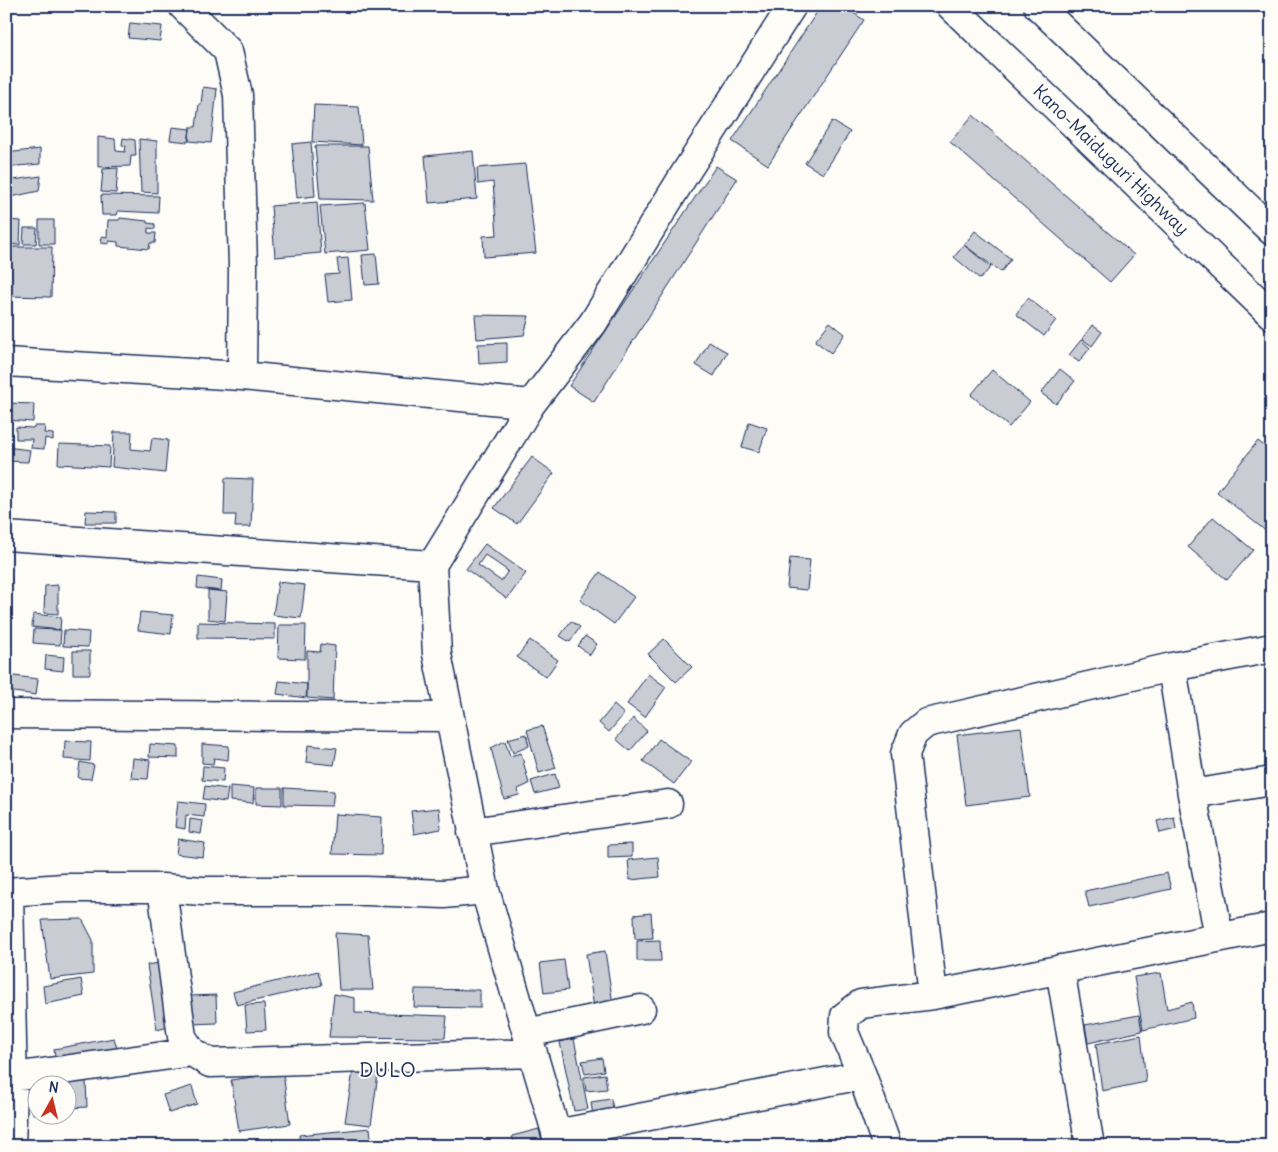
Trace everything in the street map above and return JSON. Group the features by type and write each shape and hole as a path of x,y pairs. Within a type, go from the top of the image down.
{"main road":[{"path":"183,6 228,51 238,94 243,266 242,376"},
{"path":"792,6 684,175 593,323 532,404 432,565 437,654 484,890 558,1140 862,1074"},
{"name":"Kano-Maiduguri Highway","path":"951,6 1272,315"},
{"path":"1038,6 1272,231"},
{"path":"6,362 242,376 532,404"},
{"path":"6,536 432,565"},
{"path":"933,995 905,754 913,734 926,723 1172,667 1272,648"},
{"path":"1172,667 1192,794 1219,938"},
{"path":"6,714 449,717"},
{"path":"1192,794 1272,781"},
{"path":"472,832 668,804"},
{"path":"11,1146 8,892 64,888 162,888 203,891 366,891 444,894 484,890"},
{"path":"162,888 182,1037 192,1052 210,1063 530,1043 642,1009"},
{"path":"886,1146 862,1074 844,1032 845,1016 861,1004 933,995 1272,927"},
{"path":"1060,969 1090,1146"},
{"path":"11,1063 192,1052"}],"building":[{"path":"821,6 843,6 864,20 768,165 732,141"},
{"path":"130,23 162,26 160,41 128,38"},
{"path":"203,87 217,89 211,143 189,141 190,127 196,127"},
{"path":"314,105 359,107 362,145 312,142"},
{"path":"973,115 1134,255 1110,282 950,142"},
{"path":"832,121 850,132 823,174 805,163"},
{"path":"172,127 190,129 188,142 170,140"},
{"path":"98,137 115,139 116,151 125,152 126,146 122,145 123,138 135,140 136,156 131,156 130,166 98,167"},
{"path":"139,139 157,141 157,193 141,192"},
{"path":"311,142 315,196 297,198 292,144"},
{"path":"315,146 368,146 373,200 320,199"},
{"path":"40,149 40,164 6,167 6,153"},
{"path":"473,151 477,199 429,203 425,156"},
{"path":"525,164 536,253 484,257 483,236 497,235 493,182 478,184 477,168"},
{"path":"716,166 737,179 594,402 569,386"},
{"path":"118,168 116,193 101,192 103,169"},
{"path":"41,176 39,191 6,198 6,181"},
{"path":"101,195 159,196 158,213 118,211 117,215 102,215"},
{"path":"317,202 321,253 275,257 271,206"},
{"path":"365,203 370,250 325,254 320,206"},
{"path":"120,218 147,221 147,223 155,224 155,229 148,228 148,233 156,233 155,243 150,243 149,249 118,246 118,242 109,241 109,244 101,243 102,236 107,237 108,220 119,220"},
{"path":"6,220 21,221 20,245 6,244"},
{"path":"39,220 54,220 54,244 39,244"},
{"path":"24,228 37,228 36,244 23,244"},
{"path":"975,231 1011,259 1001,272 964,245"},
{"path":"964,245 991,267 980,279 954,257"},
{"path":"6,247 52,247 51,297 6,296"},
{"path":"376,254 379,284 365,285 362,255"},
{"path":"348,258 352,300 328,302 325,275 339,274 337,259"},
{"path":"1028,298 1056,320 1044,336 1016,314"},
{"path":"475,315 529,316 524,335 477,339"},
{"path":"830,322 845,334 831,353 815,341"},
{"path":"1092,325 1102,332 1092,346 1082,339"},
{"path":"1081,340 1090,348 1079,362 1069,355"},
{"path":"709,342 727,352 714,376 696,365"},
{"path":"507,343 507,362 479,364 478,344"},
{"path":"1060,369 1075,381 1056,404 1041,393"},
{"path":"992,370 1030,402 1009,427 971,395"},
{"path":"6,403 34,404 33,422 6,420"},
{"path":"749,422 767,428 759,452 742,447"},
{"path":"34,426 45,426 44,433 53,434 53,440 45,438 44,449 31,448 32,439 16,439 16,427 33,428"},
{"path":"114,432 132,432 131,449 150,451 152,438 168,440 165,473 112,467"},
{"path":"1258,441 1272,452 1272,536 1217,492"},
{"path":"59,444 110,446 109,467 58,464"},
{"path":"6,447 30,450 28,462 6,461"},
{"path":"532,457 554,473 517,524 494,508"},
{"path":"225,478 253,479 251,527 235,527 236,515 224,515"},
{"path":"86,511 116,512 116,523 85,523"},
{"path":"1213,517 1253,550 1227,580 1188,547"},
{"path":"485,544 526,573 507,599 466,569","holes":["485,555 508,571 501,581 478,565"]},
{"path":"790,558 810,560 807,590 787,588"},
{"path":"600,572 634,597 614,624 580,600"},
{"path":"198,577 222,580 221,591 197,588"},
{"path":"278,582 305,585 301,618 273,615"},
{"path":"58,585 58,614 44,613 45,586"},
{"path":"208,590 227,592 225,621 208,619"},
{"path":"6,611 9,611 9,629 6,629"},
{"path":"140,612 173,615 171,634 138,630"},
{"path":"33,614 61,617 60,630 32,627"},
{"path":"571,621 580,627 570,642 560,636"},
{"path":"198,622 275,624 275,639 198,638"},
{"path":"279,625 306,625 305,659 278,658"},
{"path":"34,629 61,630 60,645 33,643"},
{"path":"64,630 89,632 88,647 63,646"},
{"path":"585,636 597,644 590,655 578,646"},
{"path":"664,639 692,667 676,682 648,654"},
{"path":"530,640 558,660 546,677 517,657"},
{"path":"321,644 335,646 333,700 307,698 307,651 320,652"},
{"path":"73,651 90,651 90,674 73,674"},
{"path":"46,655 64,657 63,671 45,669"},
{"path":"648,674 666,687 645,717 627,704"},
{"path":"6,675 38,679 36,695 6,691"},
{"path":"279,681 307,684 306,698 277,694"},
{"path":"614,705 624,714 609,732 599,723"},
{"path":"633,718 647,731 630,751 616,739"},
{"path":"542,726 556,768 539,773 527,730"},
{"path":"1021,727 1030,797 966,805 957,735"},
{"path":"526,734 529,746 513,753 508,739"},
{"path":"659,739 691,762 674,784 643,761"},
{"path":"65,741 91,742 90,761 64,759"},
{"path":"505,741 510,756 521,753 529,784 518,789 519,795 504,799 491,748"},
{"path":"150,744 178,746 178,758 149,757"},
{"path":"202,744 229,746 228,760 214,758 213,764 202,763"},
{"path":"308,745 337,748 334,765 306,762"},
{"path":"133,758 150,760 148,779 131,778"},
{"path":"80,762 94,765 91,779 78,778"},
{"path":"203,766 224,768 223,782 202,780"},
{"path":"555,774 559,788 535,794 531,781"},
{"path":"205,786 228,789 226,802 203,799"},
{"path":"230,786 254,788 253,803 230,801"},
{"path":"256,788 282,788 282,805 256,804"},
{"path":"284,788 334,791 332,806 284,805"},
{"path":"178,801 205,804 204,817 186,815 185,829 175,827"},
{"path":"439,808 441,829 414,834 411,811"},
{"path":"335,814 382,817 381,855 332,854"},
{"path":"1174,817 1176,829 1160,833 1157,821"},
{"path":"190,819 203,821 201,834 189,832"},
{"path":"178,839 205,843 203,857 176,854"},
{"path":"632,844 632,857 608,858 608,845"},
{"path":"658,857 660,877 630,880 628,860"},
{"path":"1167,873 1171,889 1089,907 1085,891"},
{"path":"651,913 653,938 635,939 634,915"},
{"path":"82,919 93,940 93,974 50,979 42,920"},
{"path":"335,933 368,935 373,990 339,990"},
{"path":"660,940 661,961 637,961 637,941"},
{"path":"605,951 613,1004 594,1008 586,954"},
{"path":"564,960 568,990 544,993 540,963"},
{"path":"159,963 172,1026 157,1030 147,965"},
{"path":"318,971 322,985 237,1005 233,992"},
{"path":"1161,973 1167,1009 1192,1002 1194,1018 1143,1030 1134,977"},
{"path":"81,979 84,996 45,1004 43,986"},
{"path":"415,989 480,990 480,1008 414,1007"},
{"path":"334,994 355,998 355,1013 447,1016 445,1038 329,1037"},
{"path":"216,995 217,1023 191,1024 190,996"},
{"path":"264,1004 266,1030 247,1031 245,1005"},
{"path":"1139,1015 1142,1031 1088,1043 1085,1025"},
{"path":"1141,1035 1146,1082 1102,1091 1096,1044"},
{"path":"114,1038 119,1055 56,1065 54,1049"},
{"path":"574,1039 588,1109 574,1111 560,1042"},
{"path":"602,1058 604,1071 585,1074 582,1061"},
{"path":"353,1071 378,1074 371,1125 345,1122"},
{"path":"283,1073 290,1124 239,1131 231,1080"},
{"path":"605,1074 607,1089 586,1091 584,1077"},
{"path":"86,1080 87,1107 78,1108 78,1081"},
{"path":"192,1086 197,1104 169,1113 163,1095"},
{"path":"611,1099 614,1113 593,1116 591,1102"},
{"path":"370,1128 372,1146 300,1146 299,1135"},
{"path":"539,1129 543,1146 515,1146 512,1136"}],"district":[{"name":"DULO","path":"388,1070"}]}
